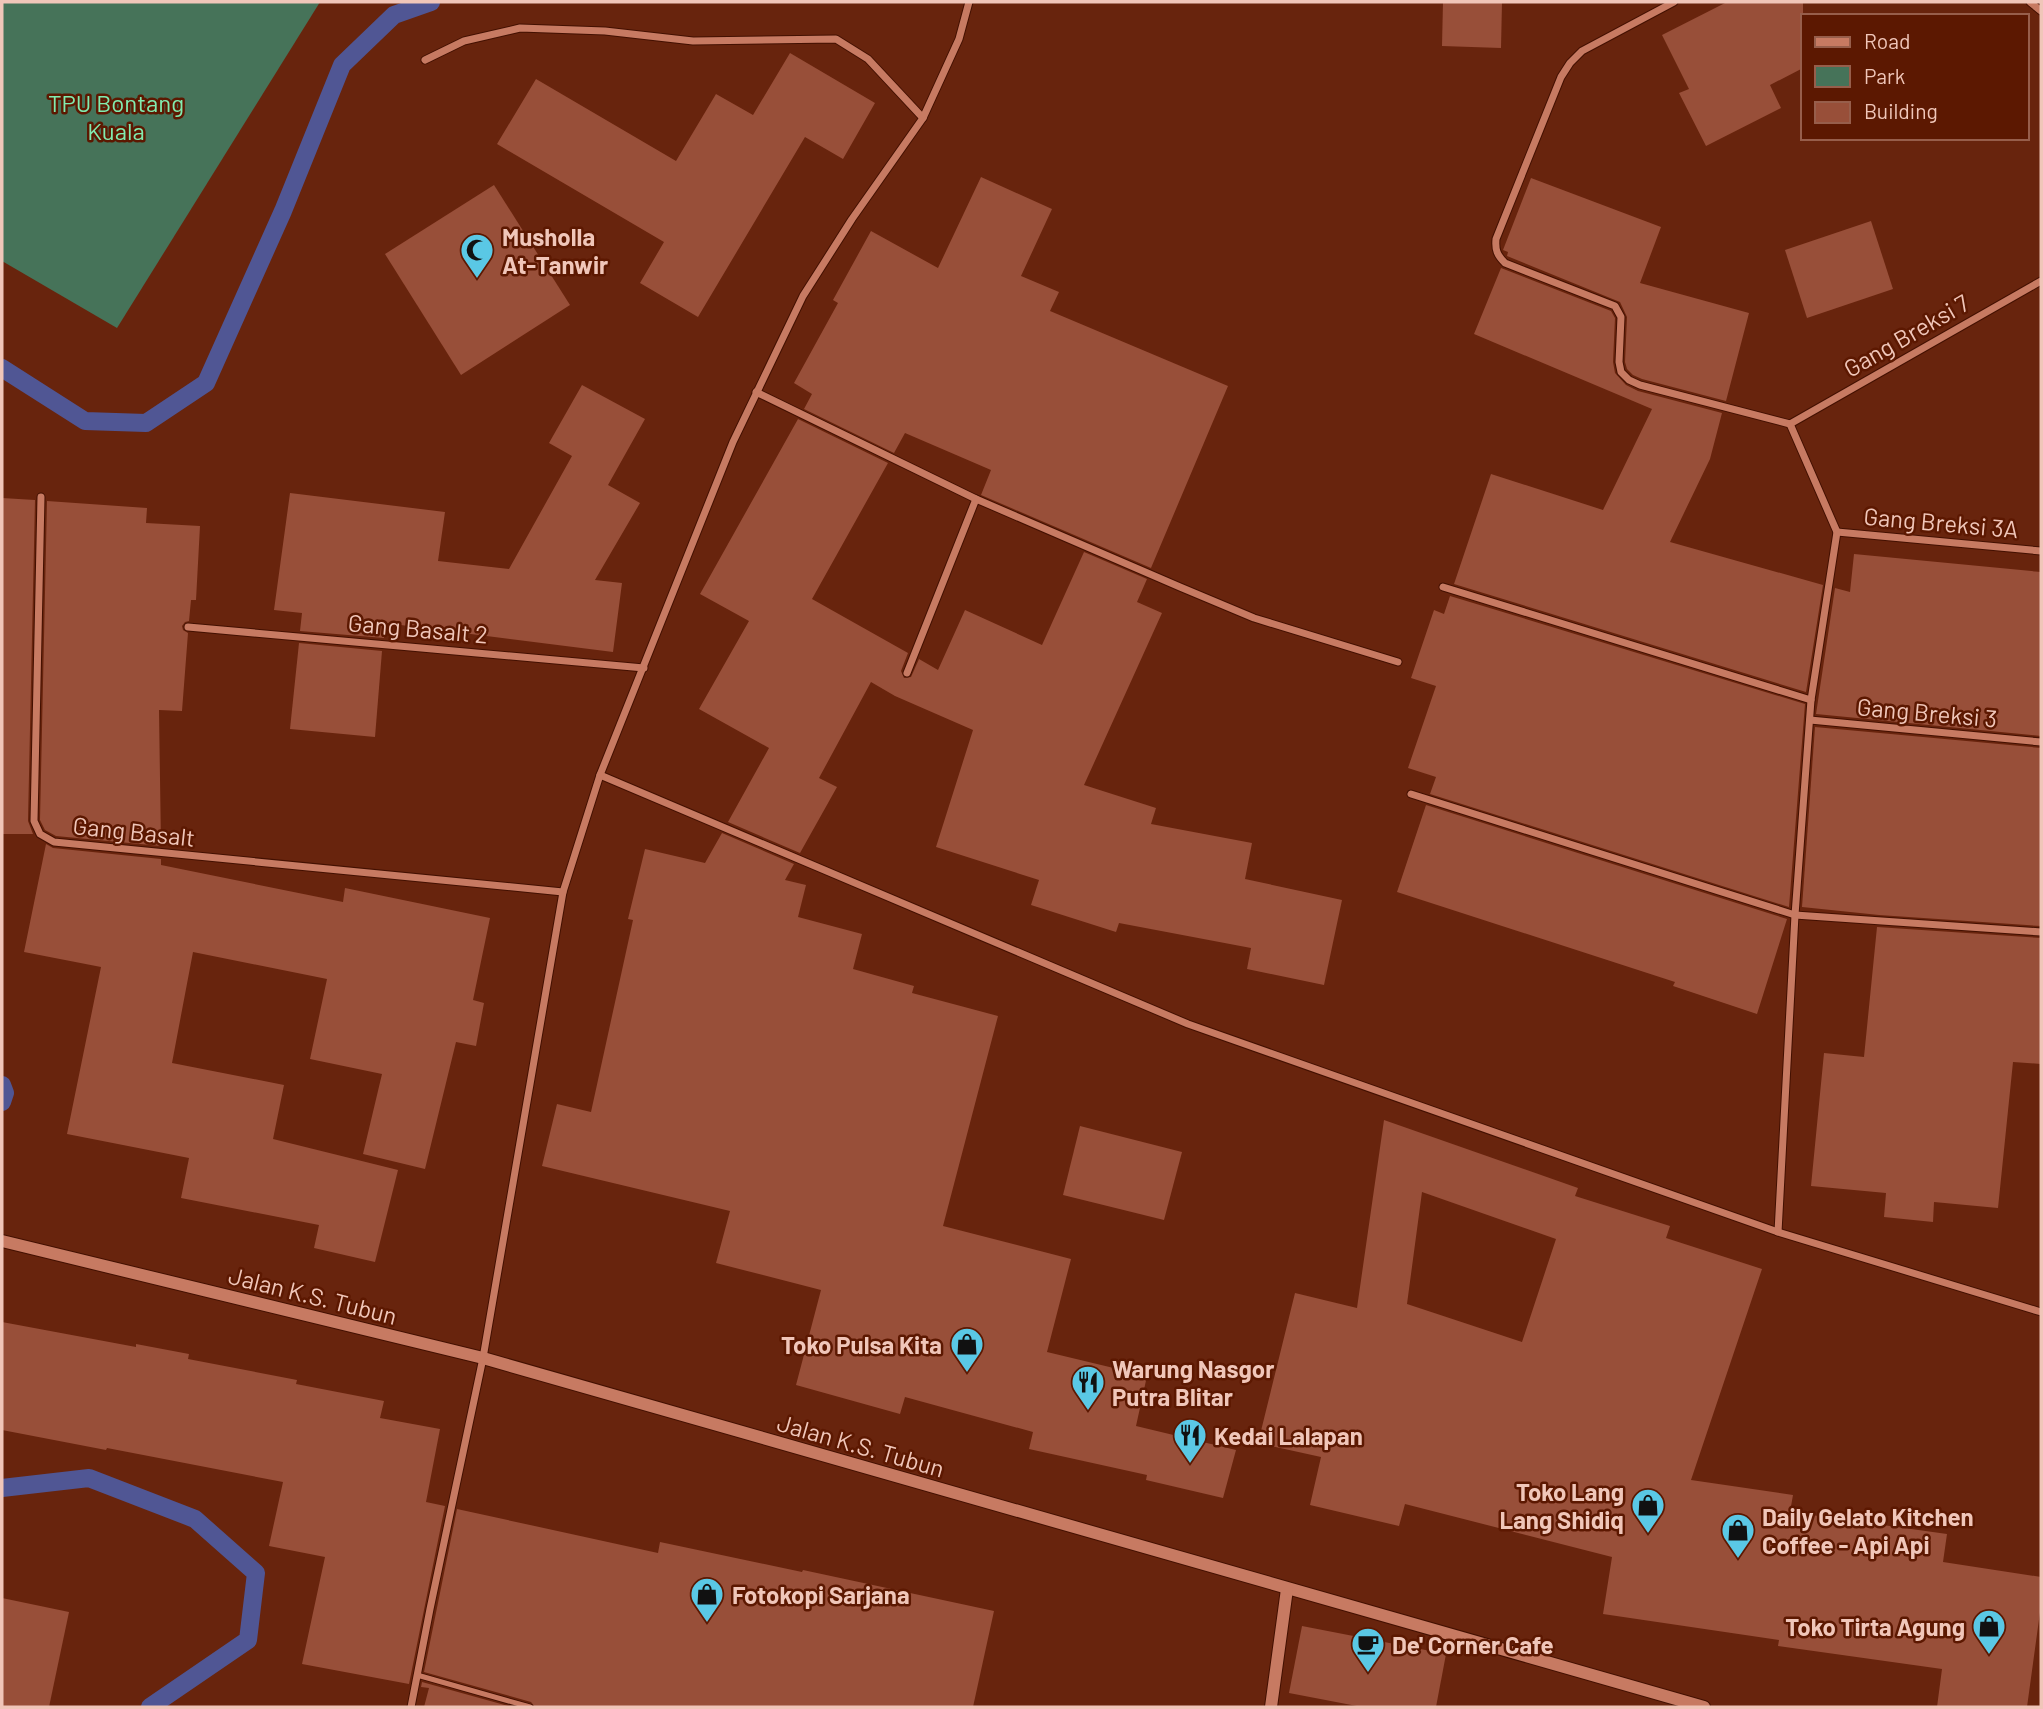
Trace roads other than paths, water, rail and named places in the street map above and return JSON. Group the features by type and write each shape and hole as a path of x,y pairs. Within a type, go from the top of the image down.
{"street":[{"path":"411,1707 483,1358 563,892 600,775 733,442 756,392 803,296 852,219 923,118 959,38 968,2"},
{"path":"1674,2 1582,51 1570,63 1561,77 1501,226 1495,248 1505,263 1615,306 1621,317 1619,362 1621,372 1629,380 1790,424 1837,532 1811,700 1794,915 1778,1232"},
{"path":"2030,2 2041,11"},
{"path":"425,60 464,41 520,28 605,31 693,41 836,39 868,59 923,118"},
{"name":"Gang Breksi 7","path":"1790,424 2041,281"},
{"path":"756,392 976,499 1254,618 1398,662"},
{"name":"Gang Basalt","path":"41,496 34,821 40,834 54,842 563,892"},
{"path":"907,673 976,499"},
{"name":"Gang Breksi 3A","path":"1837,532 2041,551"},
{"path":"1443,587 1811,700"},
{"name":"Gang Basalt 2","path":"188,627 644,668"},
{"name":"Gang Breksi 3","path":"1810,720 2041,742"},
{"path":"600,775 1188,1024 1778,1232 2041,1312"},
{"path":"1411,794 1794,915 2041,932"},
{"name":"Jalan K.S. Tubun","path":"2,1241 483,1358 1704,1707"},
{"path":"1271,1707 1287,1589"}],"lane":[{"path":"417,1675 530,1707"}],"waterway":[{"path":"2,368 85,421 146,423 206,383 283,211 342,65 394,15 431,2"},
{"path":"2,1085 5,1093 2,1102"},
{"path":"2,1488 89,1478 195,1519 256,1573 248,1640 150,1707"}],"place":[{"name":"Musholla At-Tanwir","path":"477,280"},
{"name":"Toko Pulsa Kita","path":"967,1374"},
{"name":"Warung Nasgor Putra Blitar","path":"1088,1412"},
{"name":"Kedai Lalapan","path":"1190,1465"},
{"name":"Toko Lang Lang Shidiq","path":"1648,1535"},
{"name":"Daily Gelato Kitchen Coffee - Api Api","path":"1738,1560"},
{"name":"Fotokopi Sarjana","path":"707,1624"},
{"name":"Toko Tirta Agung","path":"1989,1656"},
{"name":"De' Corner Cafe","path":"1368,1674"}],"park label":[{"name":"TPU Bontang Kuala","path":"116,116"}]}
